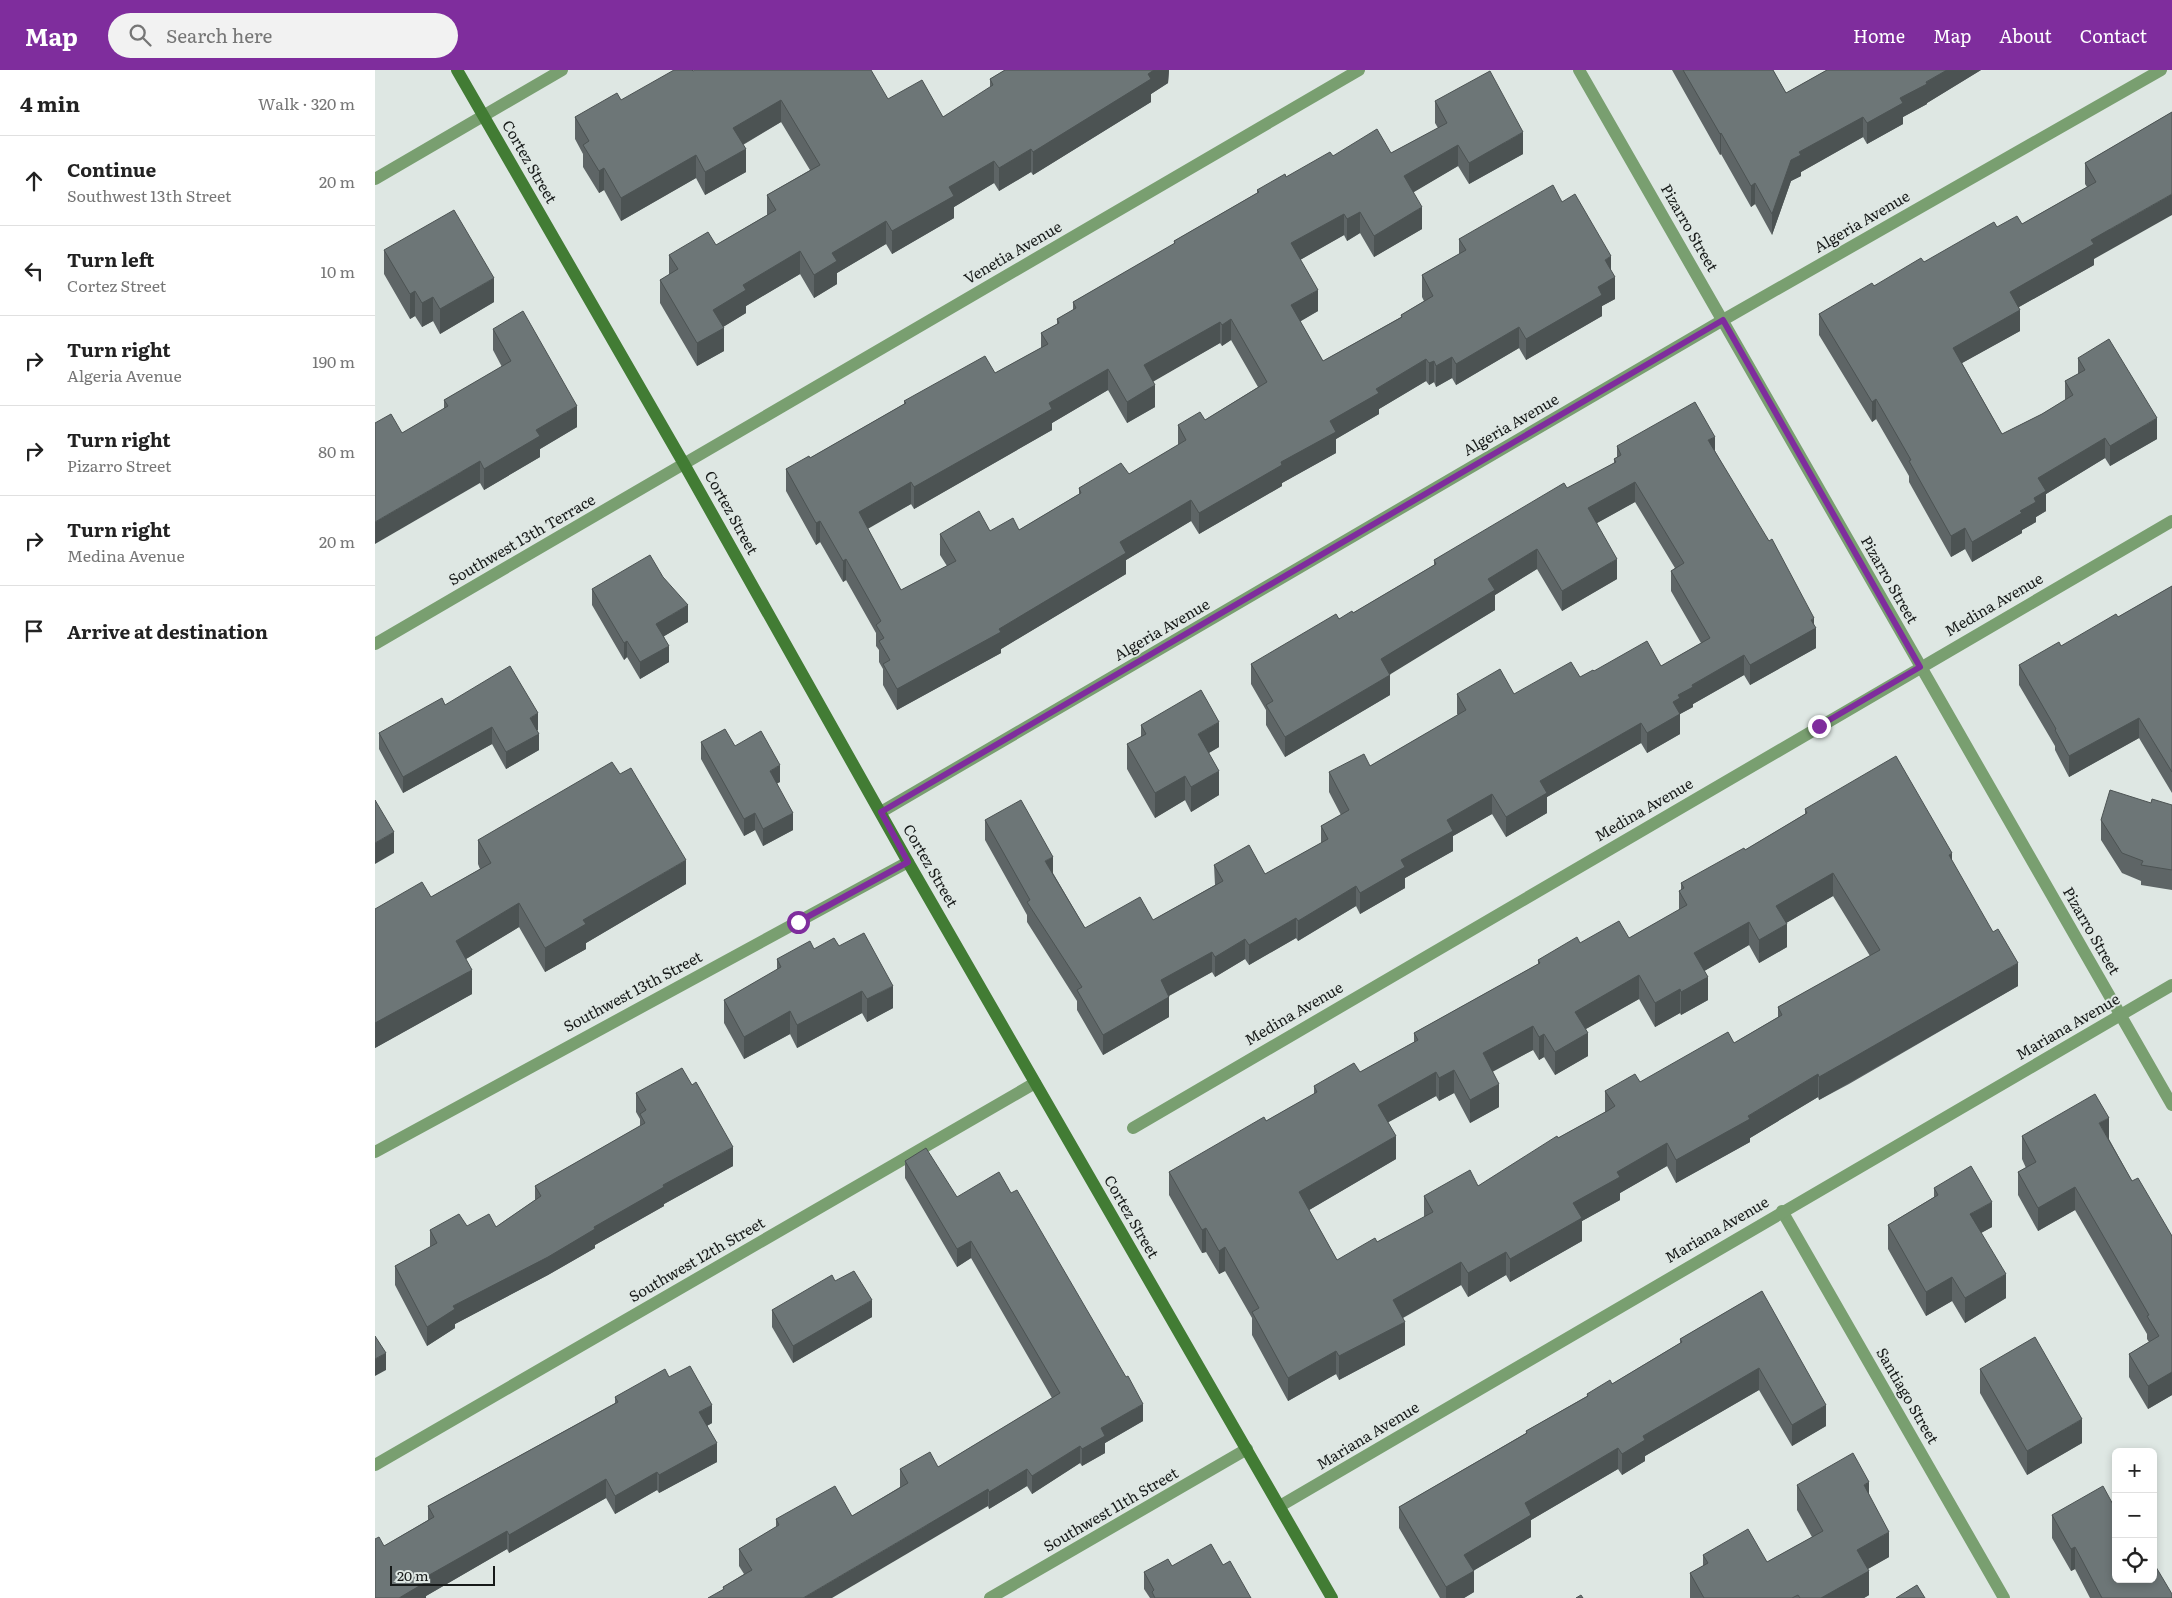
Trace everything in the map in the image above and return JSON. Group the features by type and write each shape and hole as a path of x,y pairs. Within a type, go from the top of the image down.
{"street":[{"name":"Cortez Street","path":"457,70 685,464 908,862 1332,1598"},
{"path":"375,179 562,70"},
{"name":"Venetia Avenue","path":"685,464 1359,70"},
{"name":"Pizarro Street","path":"1579,70 2172,1105"},
{"name":"Algeria Avenue","path":"881,812 1723,320 2161,70"},
{"name":"Southwest 13th Terrace","path":"375,644 685,464"},
{"name":"Medina Avenue","path":"1133,1128 2172,521"},
{"name":"Southwest 13th Street","path":"375,1152 908,862"},
{"name":"Mariana Avenue","path":"1280,1506 1782,1211 2172,985"},
{"name":"Southwest 12th Street","path":"375,1465 1035,1083"},
{"name":"Santiago Street","path":"1782,1211 2004,1598"},
{"name":"Southwest 11th Street","path":"991,1598 1247,1449"}],"building":[{"path":"674,70 871,70 888,99 922,80 943,117 993,85 990,79 1005,70 1154,70 1148,74 1151,79 1033,152 1031,149 999,168 994,161 949,187 954,196 892,231 886,221 832,253 837,261 814,275 800,251 743,285 746,290 713,310 724,328 697,343 660,280 678,269 669,255 708,232 716,245 776,210 767,195 820,165 781,100 733,128 746,149 705,172 696,155 621,198 604,168 599,171 583,145 589,141 575,117 617,93 621,100"},
{"path":"1683,70 1773,70 1786,93 1827,70 1947,70 1926,82 1927,84 1900,98 1903,103 1867,123 1863,117 1799,152 1801,155 1791,160 1772,214 1755,183 1751,186"},
{"path":"1490,71 1523,132 1469,163 1458,145 1404,176 1422,207 1374,236 1360,212 1347,219 1344,214 1291,243 1318,290 1291,305 1323,361 1402,317 1401,315 1433,296 1422,275 1466,250 1459,239 1553,185 1562,202 1575,194 1611,256 1605,260 1615,277 1598,287 1602,295 1526,339 1519,327 1456,364 1452,357 1436,366 1434,361 1429,363 1426,359 1376,389 1379,393 1330,421 1336,432 1281,462 1282,465 1199,513 1191,500 1120,542 1126,553 999,629 1001,632 897,689 883,664 890,660 879,641 884,638 876,625 881,621 846,559 843,561 820,521 816,523 786,469 809,456 810,458 906,403 904,401 985,356 995,373 1048,344 1041,333 1059,323 1057,319 1076,308 1073,302 1175,243 1174,241 1259,192 1257,190 1285,174 1286,177 1330,152 1333,156 1377,129 1391,153 1447,123 1435,101","holes":["1231,319 1267,382 1205,420 1200,412 1178,425 1186,440 1129,474 1121,463 1079,488 1081,493 1019,530 1013,518 990,531 979,511 940,534 956,561 901,590 859,512 911,482 914,487 1052,409 1049,403 1108,369 1127,402 1155,385 1144,365 1220,322 1222,325"]},
{"path":"2172,112 2172,194 2091,240 2094,244 2010,292 2020,310 1953,348 2002,434 2042,414 2073,395 2065,381 2085,370 2078,358 2109,339 2157,418 2110,446 2105,438 2038,478 2046,491 2034,498 2036,502 2020,511 2022,513 1972,542 1965,528 1951,536 1876,399 1872,402 1819,314 1872,283 1874,286 1921,258 1924,262 1994,222 1997,227 2017,216 2022,224 2096,182 2085,163"},
{"path":"454,210 494,278 440,309 433,297 422,303 415,291 410,294 384,250"},
{"path":"523,311 577,406 536,430 540,436 484,469 480,461 375,522 375,423 391,414 402,433 448,406 444,400 511,361 493,329"},
{"path":"1695,402 1715,437 1708,440 1769,541 1772,539 1814,618 1811,620 1816,628 1750,665 1744,655 1692,685 1693,687 1678,695 1680,698 1673,702 1680,714 1647,733 1641,723 1540,781 1547,793 1506,817 1492,794 1447,820 1453,831 1401,860 1405,867 1360,893 1356,886 1298,921 1296,918 1249,945 1245,939 1215,957 1212,952 1161,980 1169,997 1103,1035 1077,990 1082,987 1027,902 1030,900 985,820 1021,800 1053,857 1045,861 1085,928 1140,897 1153,920 1223,881 1214,865 1249,845 1265,874 1328,839 1321,826 1349,810 1329,772 1364,754 1370,766 1466,710 1457,694 1500,669 1514,694 1571,662 1580,677 1647,641 1661,666 1710,638 1671,571 1684,563 1635,482 1588,508 1617,559 1562,591 1537,549 1488,579 1495,590 1381,659 1390,675 1285,737 1266,705 1273,701 1251,664 1336,614 1339,619 1352,611 1353,613 1436,564 1434,560 1564,483 1567,488 1616,462 1614,459 1621,455 1617,446"},
{"path":"650,555 663,577 688,605 656,624 669,646 640,662 627,641 624,643 592,589"},
{"path":"2172,586 2172,772 2139,718 2069,756 2056,729 2019,665 2059,642 2061,646 2116,614 2118,617"},
{"path":"510,666 538,713 530,718 539,734 506,752 492,727 403,777 379,733 442,698 445,705"},
{"path":"1201,690 1219,722 1198,734 1219,771 1191,787 1185,776 1155,793 1127,744 1146,734 1141,725"},
{"path":"725,729 735,746 761,731 780,765 770,771 793,813 763,829 755,813 744,819 701,742"},
{"path":"1896,756 1952,853 1949,855 1993,932 1998,929 2018,963 1819,1077 1818,1074 1748,1116 1750,1119 1676,1160 1667,1143 1617,1172 1620,1177 1573,1203 1582,1218 1510,1259 1506,1252 1468,1273 1461,1262 1393,1300 1405,1322 1339,1356 1336,1351 1288,1378 1252,1312 1259,1308 1225,1247 1219,1251 1206,1228 1202,1230 1169,1172 1264,1117 1266,1121 1317,1092 1314,1086 1354,1063 1360,1072 1418,1040 1414,1033 1540,963 1538,960 1577,937 1580,943 1619,921 1629,938 1687,905 1679,891 1684,888 1681,883 1744,848 1745,850 1807,813 1805,809","holes":["1833,873 1880,950 1778,1007 1782,1015 1734,1043 1728,1032 1640,1082 1635,1074 1605,1091 1615,1106 1609,1110 1558,1138 1557,1136 1478,1186 1470,1170 1424,1196 1433,1212 1377,1242 1375,1238 1337,1260 1299,1192 1396,1136 1378,1105 1436,1072 1439,1078 1454,1070 1470,1100 1499,1084 1483,1053 1533,1026 1539,1037 1544,1034 1555,1052 1588,1033 1575,1012 1639,975 1655,1003 1680,989 1681,992 1708,977 1694,953 1749,922 1759,940 1787,924 1776,906"]},
{"path":"612,762 620,774 631,768 686,860 583,920 586,924 545,948 519,903 456,941 472,970 375,1023 375,909 422,882 431,897 491,863 478,840"},
{"path":"2110,790 2151,803 2152,799 2172,805 2172,870 2141,865 2143,861 2122,853 2101,820"},
{"path":"375,800 394,832 375,843"},
{"path":"864,933 893,986 867,999 862,991 797,1025 790,1011 744,1037 724,1000 781,967 777,959 810,941 814,949 834,938 839,946"},
{"path":"682,1068 692,1085 696,1082 733,1147 663,1185 664,1187 594,1227 595,1229 548,1257 453,1306 455,1309 427,1327 395,1266 437,1243 430,1230 459,1214 467,1226 489,1214 496,1227 541,1196 535,1186 645,1123 640,1114 646,1110 636,1093"},
{"path":"2095,1094 2109,1118 2099,1123 2132,1181 2138,1178 2172,1236 2172,1372 2148,1386 2129,1354 2159,1336 2147,1316 2149,1315 2075,1187 2038,1208 2018,1172 2036,1162 2022,1136"},
{"path":"926,1148 957,1197 999,1172 1011,1193 1017,1190 1143,1404 1101,1428 1105,1436 1082,1449 1080,1446 1032,1476 1027,1469 989,1492 988,1489 803,1598 708,1598 752,1570 739,1549 779,1525 776,1519 835,1486 852,1516 908,1483 900,1469 930,1452 938,1467 1060,1393 971,1241 957,1249 905,1161"},
{"path":"1971,1166 1992,1202 1970,1214 2006,1274 1965,1298 1952,1277 1926,1292 1888,1225 1938,1195 1934,1188"},
{"path":"854,1271 872,1300 793,1346 772,1310 832,1275 835,1281"},
{"path":"1762,1291 1826,1405 1792,1425 1759,1368 1643,1436 1645,1440 1622,1454 1618,1448 1525,1503 1531,1515 1464,1555 1474,1571 1446,1587 1399,1507 1527,1433 1526,1431 1588,1396 1587,1394 1610,1380 1612,1384 1682,1342 1680,1339"},
{"path":"375,1336 386,1353 375,1359"},
{"path":"2035,1337 2082,1419 2027,1451 1980,1369"},
{"path":"690,1366 712,1405 699,1412 717,1443 659,1475 657,1472 615,1496 606,1479 509,1535 507,1531 424,1578 426,1582 399,1598 375,1598 375,1539 379,1537 384,1546 434,1517 428,1506 618,1402 615,1397 665,1369 669,1377"},
{"path":"1853,1453 1869,1482 1864,1485 1889,1532 1857,1550 1869,1571 1821,1598 1800,1598 1798,1595 1792,1598 1704,1598 1690,1573 1708,1563 1703,1555 1748,1529 1767,1562 1823,1531 1797,1485"},
{"path":"2103,1486 2112,1503 2112,1583 2157,1583 2157,1569 2172,1594 2172,1598 2102,1598 2075,1547 2071,1549 2052,1515"},
{"path":"1211,1544 1223,1565 1230,1561 1251,1598 1155,1598 1152,1592 1154,1590 1144,1572 1168,1559 1172,1566"},
{"path":"1917,1585 1925,1598 1896,1598"}],"route":[{"path":"798,922 908,862 881,812 927,787 1723,320 1920,667 1819,726"}]}
